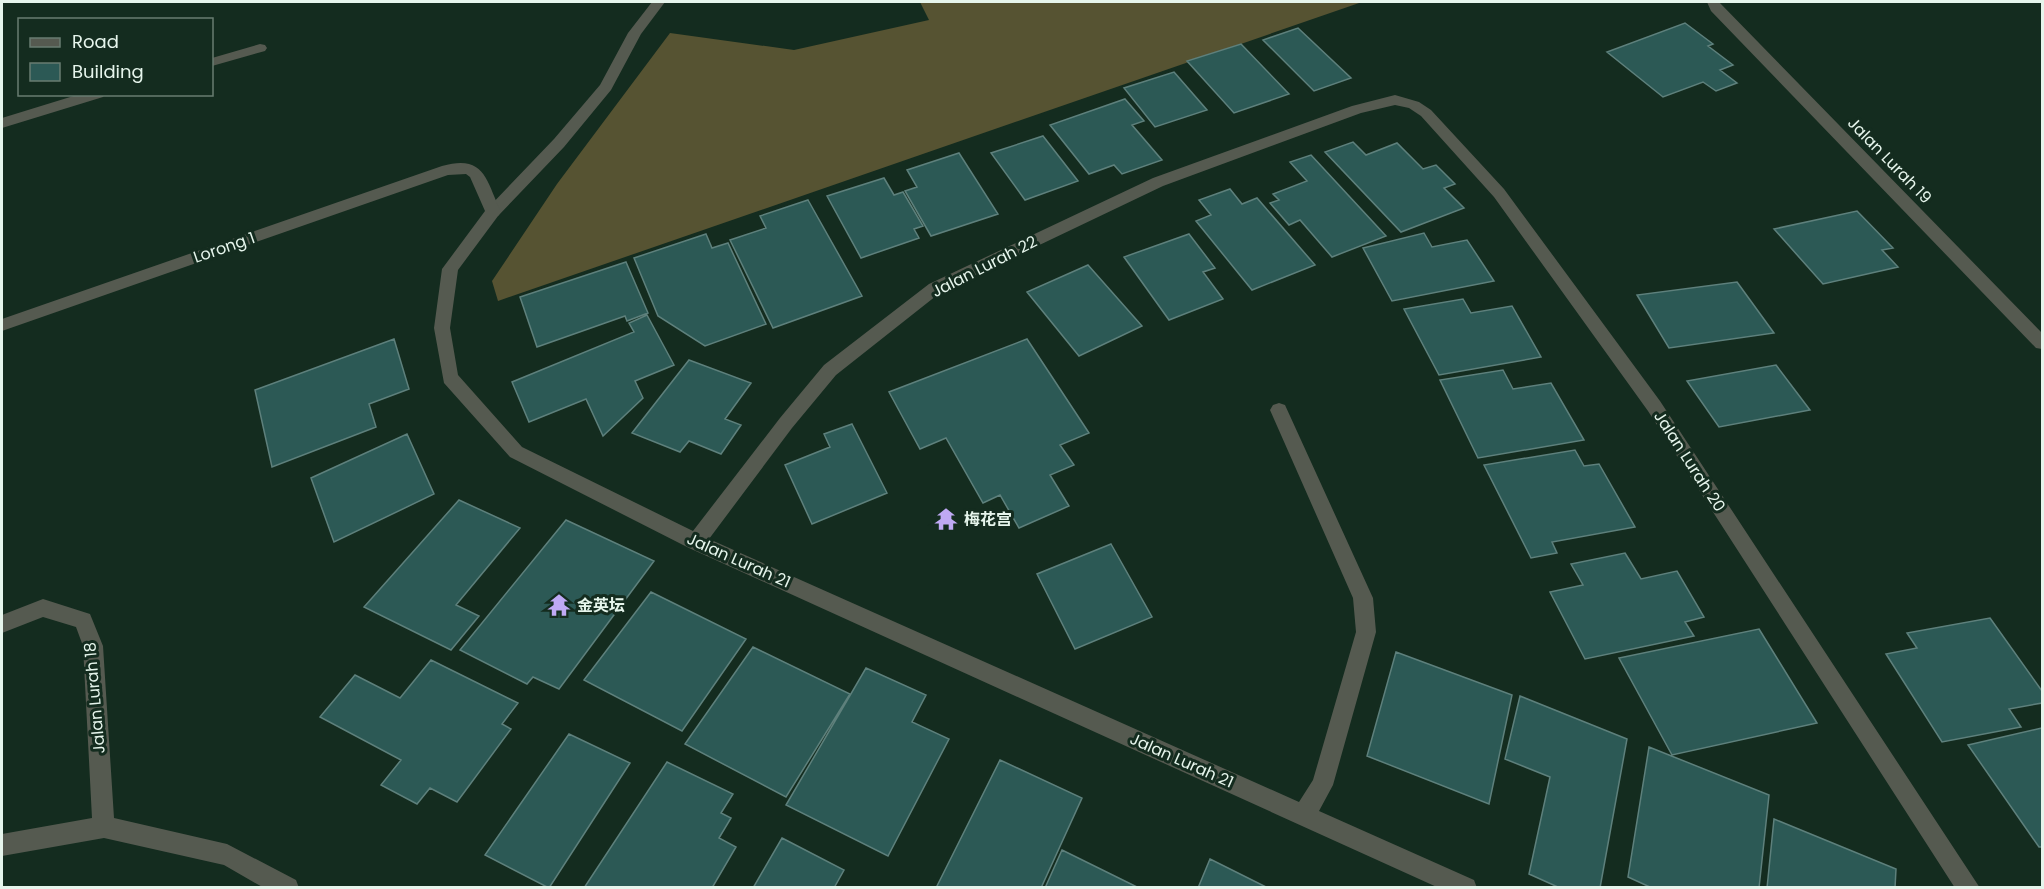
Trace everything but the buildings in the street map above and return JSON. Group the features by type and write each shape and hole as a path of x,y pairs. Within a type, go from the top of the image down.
{"street":[{"name":"Jalan Lurah 21","path":"658,2 635,33 606,87 559,143 493,212 450,269 442,328 450,378 516,452 696,542 1466,888"},
{"name":"Jalan Lurah 19","path":"1713,2 1716,8 2043,343"},
{"path":"213,62 260,48"},
{"path":"2,123 92,96"},
{"name":"Jalan Lurah 20","path":"1357,109 1395,100 1414,105 1426,113 1499,193 1654,406 1970,888"},
{"name":"Jalan Lurah 22","path":"696,542 786,423 830,370 935,288 1158,182 1357,109"},
{"name":"Lorong 1","path":"2,325 447,170 469,168 476,174 493,212"},
{"path":"1280,410 1363,598 1366,632 1322,785 1304,814"},
{"name":"Jalan Lurah 18","path":"2,624 43,608 83,620 93,645 104,826"},
{"path":"2,845 104,826 228,855 288,888"}],"shaded area":[{"path":"920,2 1362,2 498,301 492,281 557,184 670,33 794,50 929,20"}],"place":[{"name":"梅花宫","path":"946,519"},
{"name":"金英坛","path":"559,605"}]}
